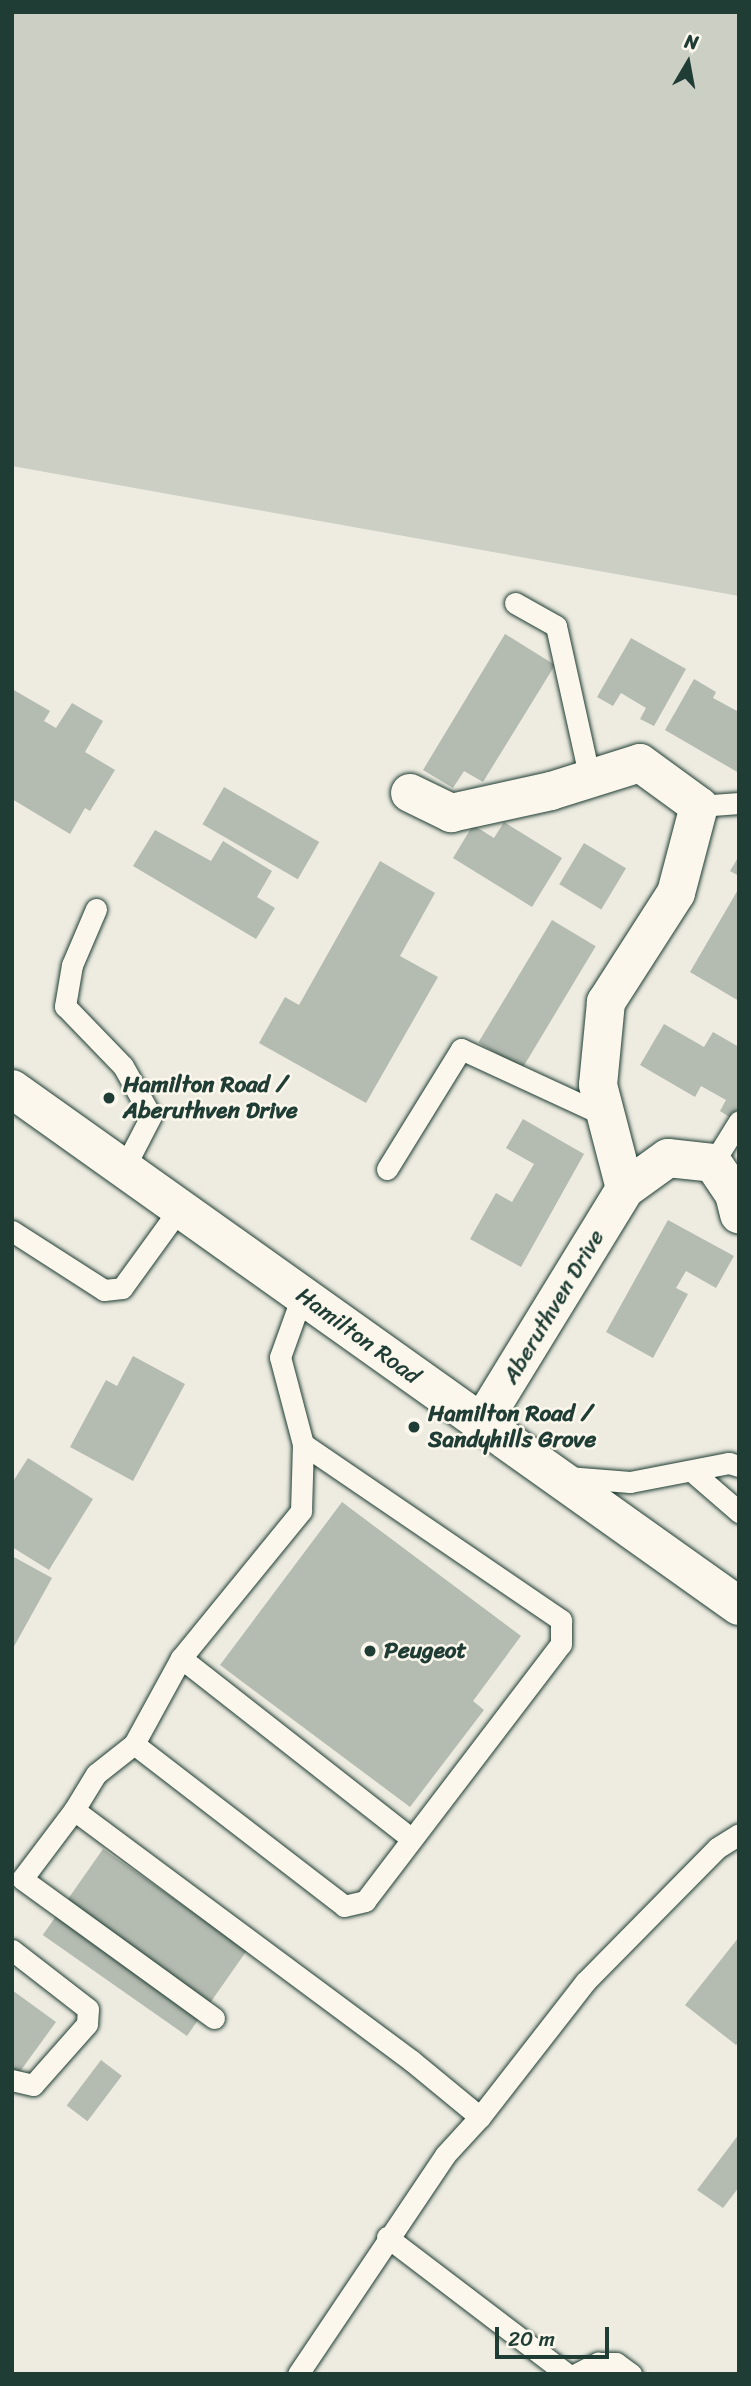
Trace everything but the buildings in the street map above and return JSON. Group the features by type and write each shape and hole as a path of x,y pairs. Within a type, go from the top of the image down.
{"street":[{"path":"410,793 451,813 640,764 699,806 676,893 606,1002 598,1085 609,1118 625,1189"},
{"name":"Hamilton Road","path":"14,1093 124,1168 739,1606"},
{"name":"Aberuthven Drive","path":"481,1424 625,1189 668,1158 713,1163"},
{"path":"713,1163 734,1194 739,1214"}],"lane":[{"path":"515,603 556,626 590,779"},
{"path":"699,806 739,803"},
{"path":"96,909 72,965 65,1006 123,1066 151,1116 124,1168"},
{"path":"387,1169 461,1049 609,1118"},
{"path":"713,1163 739,1121"},
{"path":"12,1231 104,1290 122,1288 180,1208"},
{"path":"214,2018 17,1887 74,1810 96,1774 134,1744 181,1658 301,1511 303,1444 280,1357 302,1296"},
{"path":"134,1744 344,1906 365,1901 561,1644 561,1620 303,1444"},
{"path":"554,1476 630,1482 694,1473 729,1463 739,1466"},
{"path":"694,1473 739,1512"},
{"path":"181,1658 412,1839"},
{"path":"74,1810 412,2061 480,2118"},
{"path":"298,2374 387,2237 445,2155 480,2118 584,1982 717,1849 739,1834"},
{"path":"12,1950 88,2009 87,2024 33,2085 12,2080"},
{"path":"387,2237 567,2374"},
{"path":"576,2374 598,2363 616,2363 631,2374"}],"shaded area":[{"path":"12,12 739,12 739,596 12,466"}],"place":[{"name":"Hamilton Road / Aberuthven Drive","path":"109,1098"},
{"name":"Hamilton Road / Sandyhills Grove","path":"414,1427"},
{"name":"Peugeot","path":"370,1651"}]}
